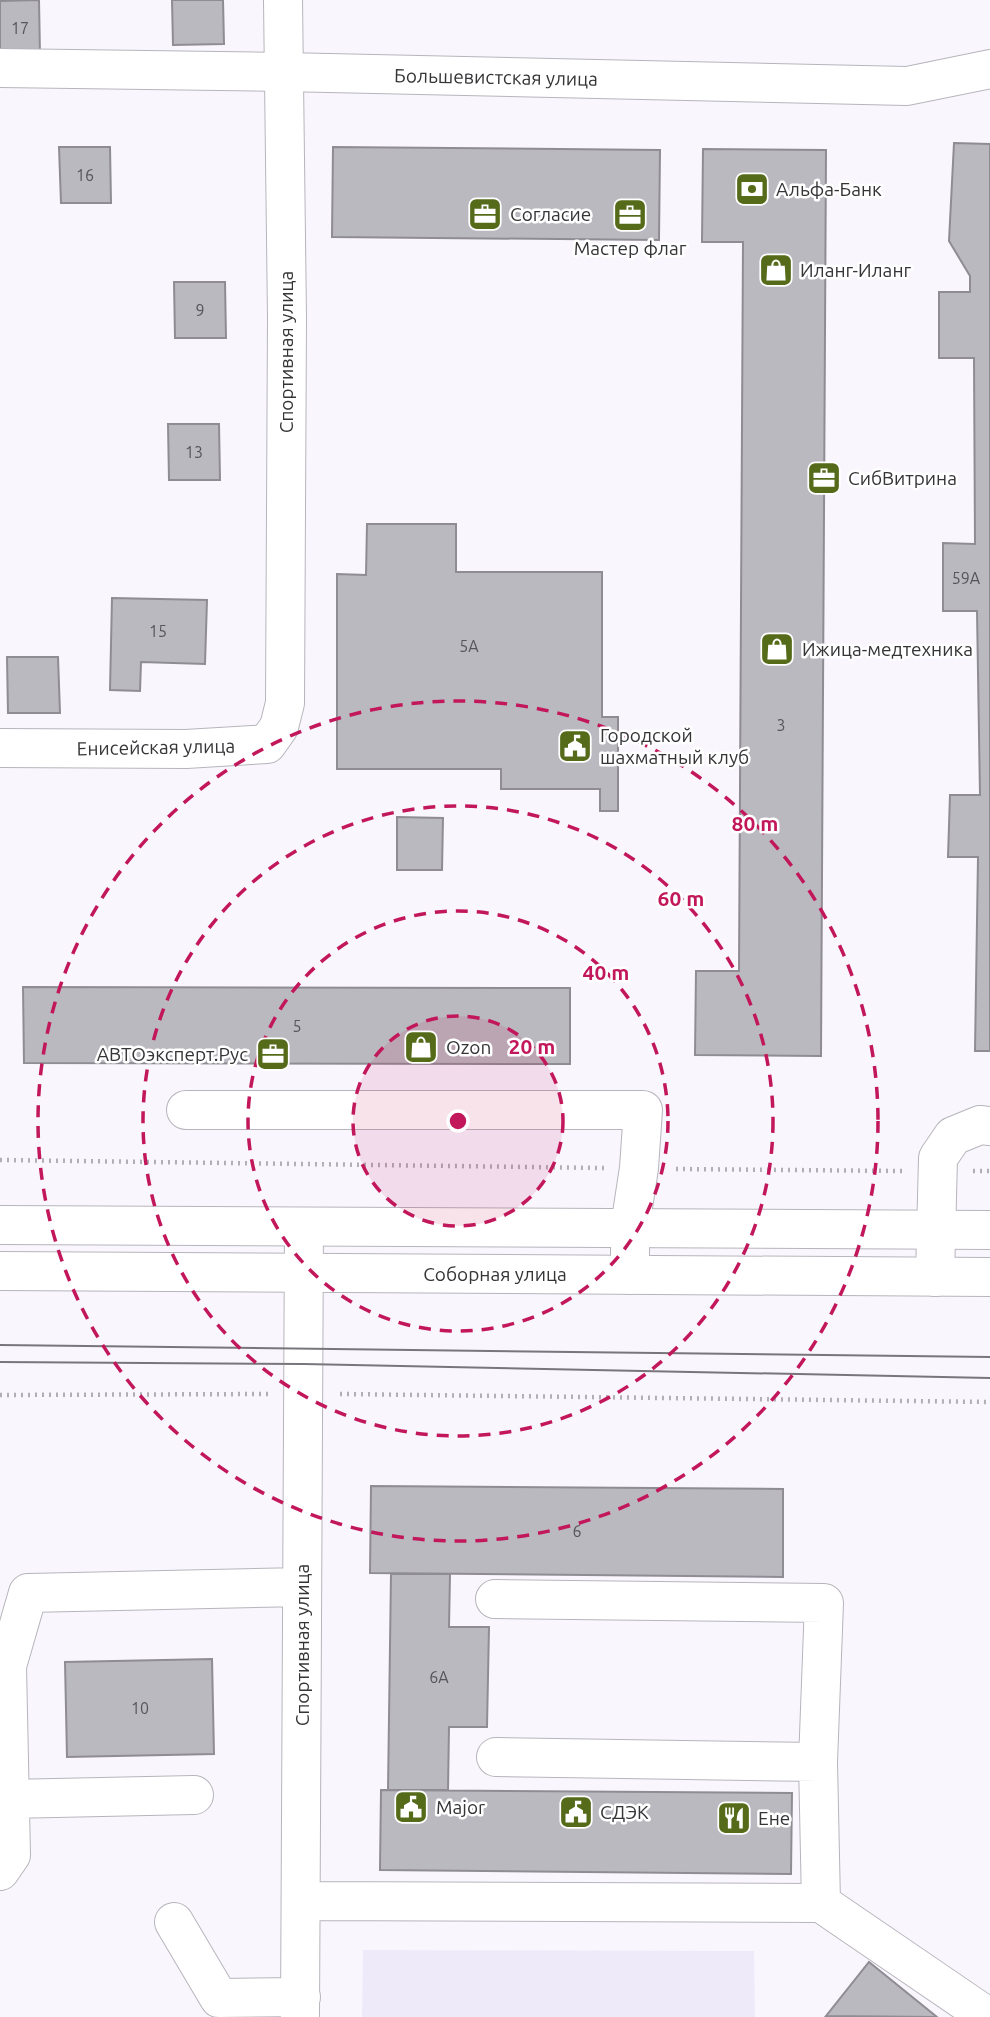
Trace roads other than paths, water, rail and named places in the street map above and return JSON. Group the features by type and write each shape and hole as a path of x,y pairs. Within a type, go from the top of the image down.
{"street":[{"name":"Спортивная улица","path":"284,0 285,703"},
{"name":"Большевистская улица","path":"0,68 907,86 990,69"},
{"name":"Енисейская улица","path":"0,748 186,749 267,744 279,727 285,703"},
{"path":"186,1110 643,1110 639,1168 630,1227 630,1275"},
{"path":"935,1277 938,1158 953,1136 980,1125 990,1126"},
{"path":"0,1225 990,1230"},
{"name":"Спортивная улица","path":"300,2007 304,1227"},
{"name":"Соборная улица","path":"0,1271 990,1278"},
{"path":"0,1871 11,1856 4,1666 27,1593 302,1587"},
{"path":"495,1599 824,1603 818,1762 821,1903"},
{"path":"496,1757 818,1762"},
{"path":"9,1799 194,1795"},
{"path":"301,1901 821,1903 988,2017"},
{"path":"174,1922 219,1998 300,2007"}],"tram line":[{"path":"0,1345 990,1357"},
{"path":"0,1362 304,1364 990,1378"}],"place":[{"name":"Альфа-Банк","path":"752,189"},
{"name":"Согласие","path":"485,214"},
{"name":"Мастер флаг","path":"630,215"},
{"name":"Иланг-Иланг","path":"776,270"},
{"name":"СибВитрина","path":"824,478"},
{"name":"Ижица-медтехника","path":"777,649"},
{"name":"Городской шахматный клуб","path":"575,746"},
{"name":"Ozon","path":"421,1047"},
{"name":"АВТОэксперт.Рус","path":"273,1054"},
{"name":"Major","path":"411,1807"},
{"name":"СДЭК","path":"576,1812"},
{"name":"Ене","path":"734,1818"}]}
